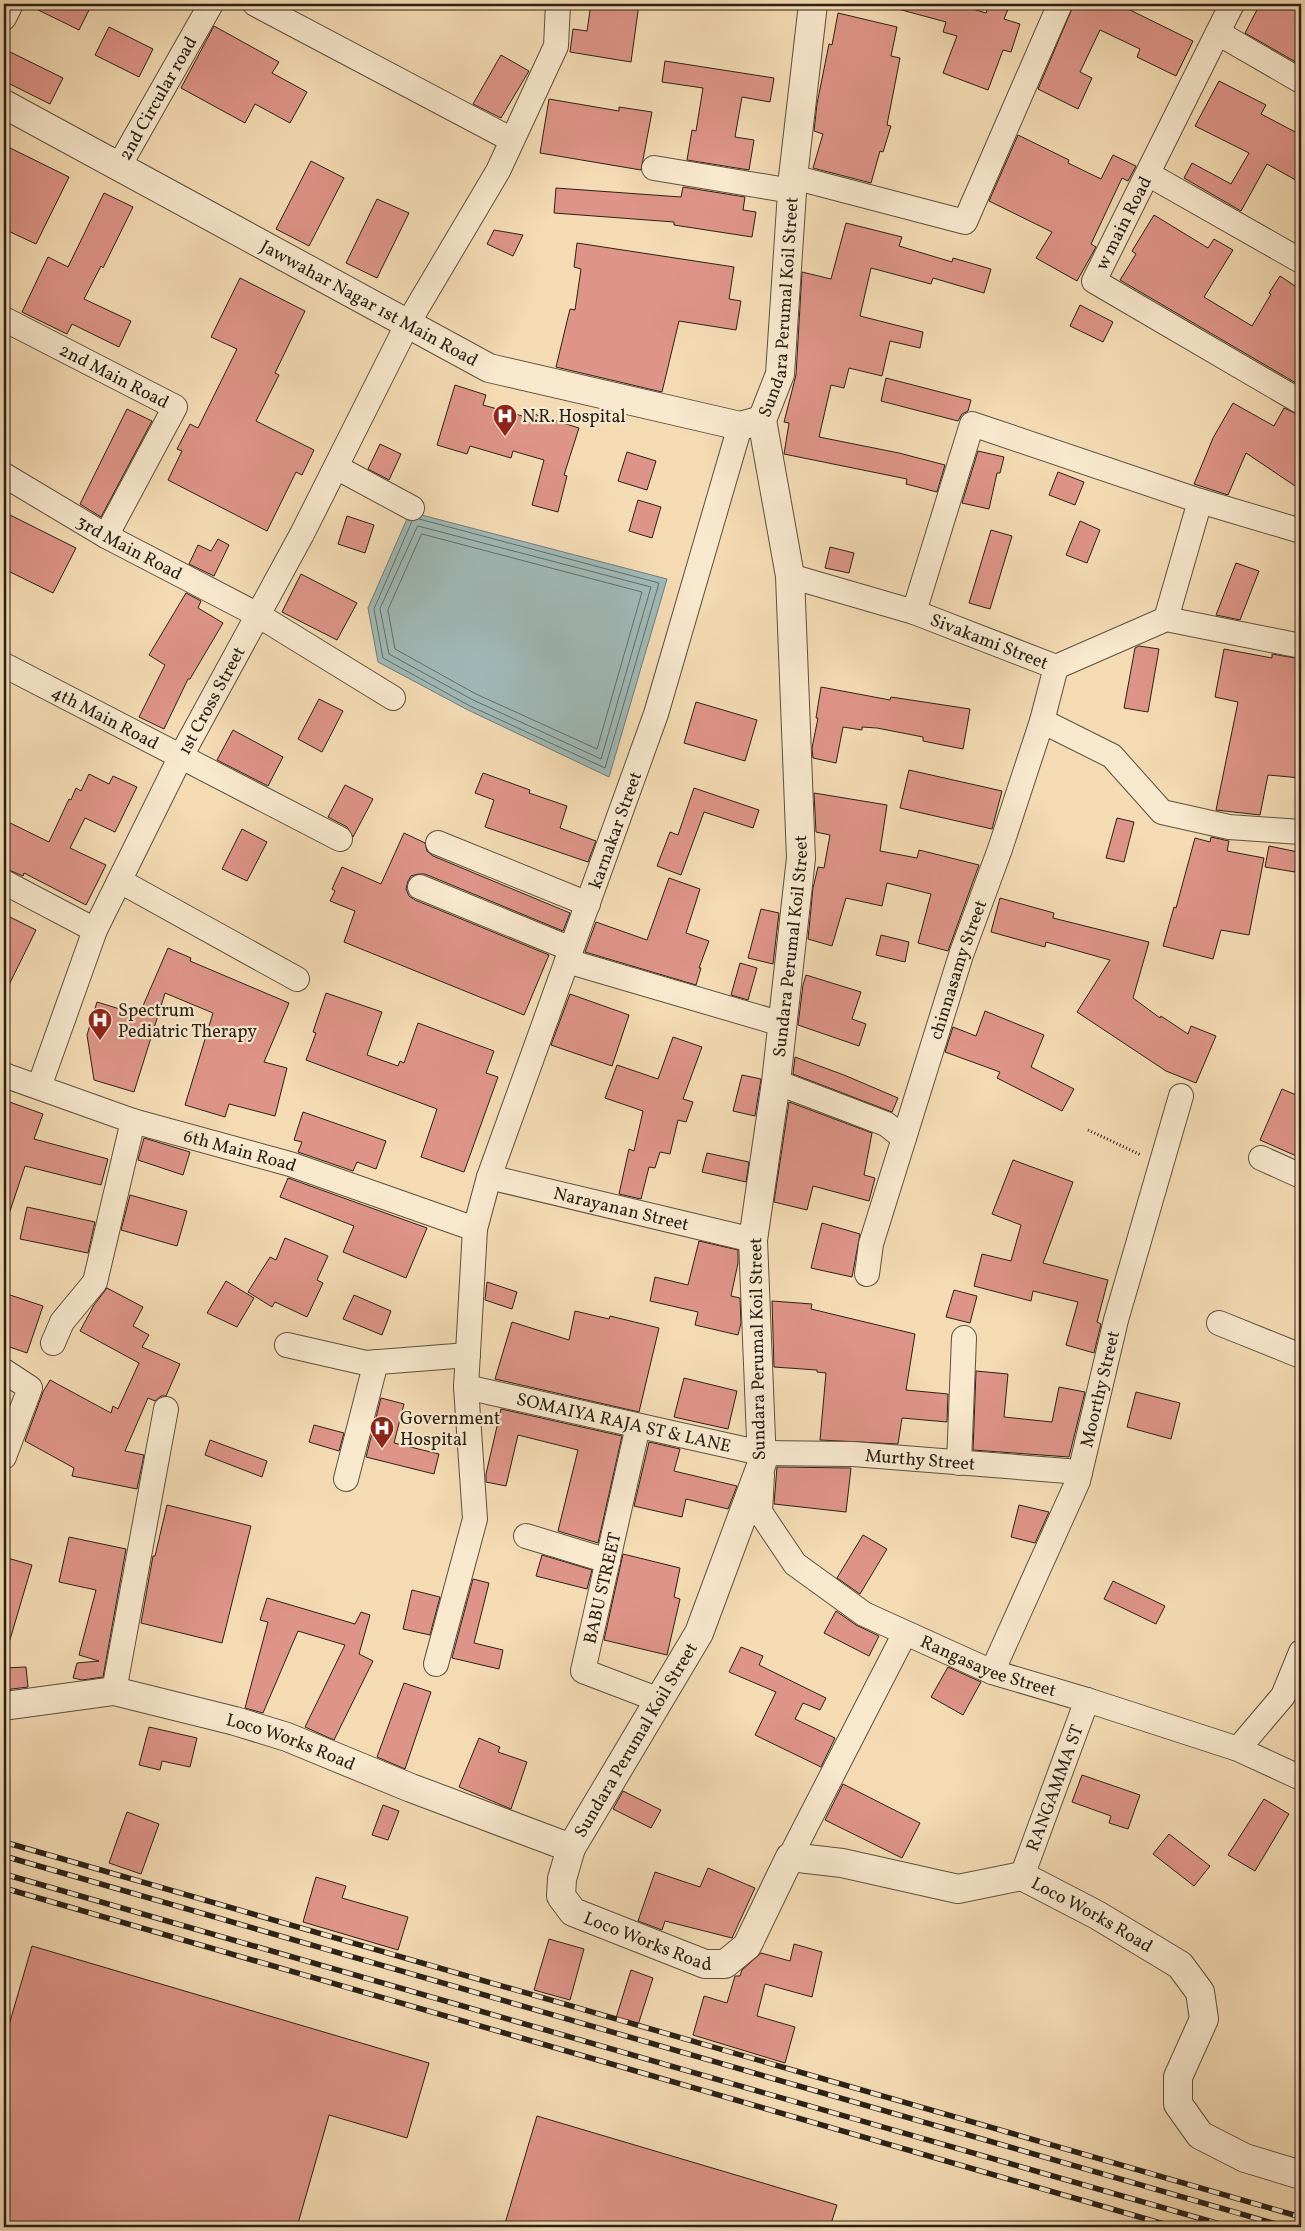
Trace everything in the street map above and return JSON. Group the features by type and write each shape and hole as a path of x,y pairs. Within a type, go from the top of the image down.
{"street":[{"path":"4,18 11,4"},
{"name":"2nd Circular road","path":"119,166 211,4"},
{"path":"255,4 512,140"},
{"name":"1st Cross Street","path":"38,1088 95,930 180,758 336,467 408,323 498,172 556,46 558,4"},
{"name":"Sundara Perumal Koil Street","path":"571,1848 699,1633 762,1458 753,1240 776,1082 801,858 790,576 751,423 780,374 792,184 813,4"},
{"path":"654,168 792,184 965,222 1060,4"},
{"name":"w main Road","path":"1232,4 1094,281 1301,402"},
{"path":"1218,33 1301,81"},
{"name":"Jawwahar Nagar 1st Main Road","path":"4,104 489,368 751,423"},
{"path":"1148,174 1301,261"},
{"name":"2nd Main Road","path":"4,319 176,407 106,536"},
{"name":"karnakar Street","path":"475,1229 489,1178 656,714 751,423"},
{"path":"914,612 972,424 1200,501 1301,531"},
{"path":"336,467 412,508"},
{"name":"3rd Main Road","path":"4,475 106,536 258,615 392,698"},
{"path":"1200,501 1166,619 1301,646"},
{"name":"Sivakami Street","path":"790,576 914,612 1056,667 1166,619"},
{"name":"4th Main Road","path":"4,665 180,758 340,839"},
{"name":"chinnasamy Street","path":"867,1274 871,1244 904,1138 961,955 1000,850 1042,721 1056,667"},
{"path":"1042,721 1112,756 1162,812 1229,827 1301,832"},
{"path":"438,843 588,904"},
{"path":"120,881 297,979"},
{"path":"4,882 95,930"},
{"path":"420,887 570,955 782,1024"},
{"name":"6th Main Road","path":"4,1075 133,1120 290,1164 475,1229"},
{"path":"776,1082 886,1124 904,1138"},
{"name":"Moorthy Street","path":"992,1672 1078,1481 1116,1320 1182,1096"},
{"path":"53,1343 62,1322 94,1282 133,1120"},
{"path":"1261,1158 1301,1176"},
{"name":"Narayanan Street","path":"489,1178 753,1240"},
{"path":"436,1664 476,1519 466,1387 475,1229"},
{"path":"1219,1322 1301,1356"},
{"path":"959,1463 964,1338"},
{"path":"287,1345 366,1363 468,1354"},
{"path":"346,1479 376,1362"},
{"path":"4,1371 30,1388 5,1452"},
{"name":"SOMAIYA RAJA ST & LANE","path":"466,1387 638,1426 762,1458"},
{"path":"114,1690 166,1410"},
{"name":"BABU STREET","path":"638,1426 583,1671 659,1700"},
{"name":"Murthy Street","path":"762,1458 853,1454 1080,1472"},
{"name":"Rangasayee Street","path":"762,1458 760,1512 795,1564 864,1614 992,1672 1087,1700 1238,1749 1301,1778"},
{"path":"526,1536 608,1561"},
{"path":"790,1857 905,1633"},
{"path":"1238,1749 1283,1696 1301,1652"},
{"name":"Loco Works Road","path":"4,1706 114,1690 287,1736 411,1788 571,1848 562,1879 561,1896 573,1912 705,1964 725,1964 746,1946 790,1857 842,1863 958,1889 1022,1876 1097,1915 1180,1965 1200,1992 1204,2019 1178,2077 1178,2104 1200,2135 1245,2158 1301,2175"},
{"name":"RANGAMMA ST","path":"1022,1876 1087,1700"}],"path":[{"path":"1088,1130 1162,1166"}],"water":[{"path":"410,512 667,579 609,777 468,710 378,662 368,608"}],"building":[{"path":"26,4 92,4 79,30"},
{"path":"591,4 639,4 631,62 570,52 573,29 587,31"},
{"path":"898,4 956,4 986,13 989,4 1010,4 1004,19 1020,24 1011,52 1003,50 988,90 943,73 957,36 943,32 946,22 898,9"},
{"path":"1074,4 1131,4 1128,9 1193,41 1176,76 1137,57 1140,49 1100,30 1080,72 1092,78 1078,109 1038,89"},
{"path":"1260,4 1301,4 1301,65 1245,33"},
{"path":"838,13 897,27 891,56 900,58 887,125 891,126 883,152 880,151 871,183 813,168 823,134 814,131 817,104 829,44 832,45"},
{"path":"214,26 279,62 272,73 307,92 290,123 255,104 245,123 181,88"},
{"path":"109,27 153,49 139,77 95,55"},
{"path":"4,49 63,78 50,104 4,81"},
{"path":"501,55 529,71 501,118 473,104"},
{"path":"665,61 774,78 770,102 742,97 735,137 754,140 749,170 687,160 692,130 696,131 703,88 662,82"},
{"path":"1219,81 1266,105 1261,114 1301,135 1301,183 1267,164 1241,211 1184,178 1192,163 1231,184 1249,153 1195,126"},
{"path":"549,99 619,111 619,107 652,112 641,170 540,153"},
{"path":"1018,135 1069,160 1068,163 1101,179 1113,155 1136,166 1128,181 1122,178 1091,244 1096,247 1077,281 1036,258 1052,232 989,201"},
{"path":"4,145 69,177 36,244 4,229"},
{"path":"311,161 344,178 309,246 276,229"},
{"path":"683,187 745,197 743,210 756,212 752,237 674,225 674,222 554,213 556,188 681,197"},
{"path":"104,193 133,207 103,268 101,266 84,299 131,321 119,347 72,324 67,334 22,312 48,257 68,267"},
{"path":"377,199 409,213 377,278 346,263"},
{"path":"1154,215 1208,248 1214,239 1233,250 1204,297 1252,326 1280,276 1301,290 1301,386 1120,280 1136,254 1132,251"},
{"path":"846,223 902,237 899,246 952,262 953,258 991,269 984,293 933,278 931,284 871,268 860,316 923,332 920,348 890,341 882,376 849,368 844,388 831,385 819,437 899,453 945,465 937,492 906,484 907,479 784,454 789,423 784,422 796,375 802,272 831,279"},
{"path":"494,230 523,235 513,256 487,244"},
{"path":"577,243 734,267 729,299 741,301 736,330 679,321 662,392 556,367 570,309 575,310 581,269 574,267"},
{"path":"240,278 305,311 275,373 279,375 256,421 314,450 302,475 296,472 267,531 168,480 182,451 177,449 190,424 198,428 237,349 211,337"},
{"path":"1080,305 1113,322 1103,342 1070,326"},
{"path":"886,378 971,400 968,411 962,414 958,421 881,401"},
{"path":"455,385 486,395 483,405 533,419 534,414 579,428 564,475 567,476 558,512 532,505 544,460 513,451 511,458 470,446 467,454 437,445"},
{"path":"1233,403 1274,426 1284,408 1301,416 1301,490 1246,453 1228,495 1194,484 1213,438"},
{"path":"127,409 152,421 101,517 80,504"},
{"path":"380,444 401,454 389,480 368,469"},
{"path":"978,451 1004,457 1000,473 997,473 989,509 962,503"},
{"path":"627,452 656,461 647,490 618,481"},
{"path":"1058,472 1084,482 1075,505 1049,495"},
{"path":"638,500 661,507 652,538 629,531"},
{"path":"4,512 76,548 53,593 4,569"},
{"path":"347,516 374,525 365,553 338,544"},
{"path":"1080,521 1100,530 1087,563 1066,555"},
{"path":"991,530 1012,536 990,609 969,603"},
{"path":"218,539 229,545 214,576 189,564 198,545 211,551"},
{"path":"830,547 854,553 849,573 825,568"},
{"path":"1236,563 1259,571 1240,620 1216,615"},
{"path":"301,574 357,603 337,640 282,612"},
{"path":"186,593 201,601 198,608 223,623 190,679 188,679 164,729 139,717 165,665 149,655"},
{"path":"1139,646 1159,649 1148,712 1124,708 1135,648"},
{"path":"1224,649 1272,658 1272,654 1301,659 1301,778 1268,775 1260,815 1216,810 1238,702 1215,697"},
{"path":"821,687 890,700 891,697 970,709 963,749 923,741 923,737 877,728 862,727 862,730 843,727 836,763 813,758 812,748 818,718 816,718"},
{"path":"319,699 343,711 322,752 298,739"},
{"path":"696,702 757,720 745,761 684,743"},
{"path":"233,730 283,757 268,786 217,760"},
{"path":"909,770 1002,791 992,829 900,808"},
{"path":"483,773 530,790 529,793 567,806 560,828 596,841 588,862 485,827 494,800 475,793"},
{"path":"89,774 109,784 113,776 137,787 115,832 85,818 70,848 106,865 86,905 24,873 23,876 4,868 4,820 49,842 69,799 71,800 76,788 81,791"},
{"path":"345,785 373,799 353,837 347,827 328,817"},
{"path":"694,788 759,810 753,828 704,812 681,875 657,866 670,832 678,835"},
{"path":"814,793 887,805 880,851 917,858 919,850 979,865 948,951 918,943 931,894 887,883 882,906 846,898 832,946 808,939 813,888 818,867 824,868 830,835 816,832"},
{"path":"1117,818 1134,822 1124,862 1106,858"},
{"path":"242,829 267,842 247,881 222,869"},
{"path":"404,833 425,843 427,851 433,856 570,913 563,931 425,874 411,876 408,881 406,889 409,896 415,900 549,955 524,1015 344,942 355,911 330,901 335,891 332,889 342,867 381,884"},
{"path":"1211,837 1229,841 1227,851 1264,858 1249,935 1221,930 1213,959 1163,946 1174,907 1176,908 1195,838 1210,842"},
{"path":"1269,846 1298,852 1295,872 1265,867"},
{"path":"669,878 700,889 686,933 709,941 699,968 701,968 696,985 585,952 596,922 647,940"},
{"path":"1000,898 1054,913 1053,918 1149,942 1133,998 1160,1018 1161,1016 1188,1034 1191,1026 1216,1036 1196,1083 1166,1071 1077,1012 1110,960 1046,942 1045,947 991,932"},
{"path":"761,909 779,913 773,964 748,958"},
{"path":"4,914 36,930 4,995"},
{"path":"881,935 909,942 905,962 876,955"},
{"path":"168,948 191,958 190,961 289,1003 264,1062 287,1068 275,1116 229,1104 225,1117 185,1105 213,1013 165,993 134,1092 94,1080 87,1035 97,1002 139,1015"},
{"path":"740,963 757,968 748,1000 731,995"},
{"path":"806,975 861,992 852,1019 866,1024 859,1046 798,1025"},
{"path":"326,993 382,1012 367,1055 398,1066 400,1061 404,1063 418,1023 494,1051 486,1073 498,1077 464,1172 421,1157 437,1109 306,1060 316,1033 313,1032"},
{"path":"570,994 629,1015 612,1066 551,1045"},
{"path":"985,1011 1044,1035 1031,1067 1074,1089 1062,1111 997,1078 1000,1072 945,1052 953,1027 976,1036"},
{"path":"673,1037 702,1047 683,1099 693,1102 686,1122 678,1120 670,1154 660,1152 655,1168 649,1167 641,1199 619,1194 629,1149 634,1151 643,1111 605,1098 617,1065 658,1079"},
{"path":"795,1057 898,1098 892,1112 793,1074"},
{"path":"742,1075 761,1079 755,1116 733,1111"},
{"path":"1282,1089 1301,1097 1301,1158 1260,1140"},
{"path":"4,1100 43,1114 34,1139 108,1159 101,1185 25,1166 7,1220 4,1219"},
{"path":"789,1102 872,1133 864,1175 875,1178 869,1201 813,1186 807,1210 774,1202"},
{"path":"303,1112 386,1141 376,1169 357,1162 353,1171 298,1152 302,1142 294,1140"},
{"path":"144,1138 190,1152 183,1175 138,1160"},
{"path":"707,1153 749,1162 746,1182 702,1172"},
{"path":"1013,1160 1073,1182 1043,1263 1108,1280 1097,1322 1101,1324 1094,1353 1066,1345 1078,1302 1033,1291 1031,1301 974,1286 982,1254 1011,1261 1021,1225 992,1214"},
{"path":"288,1178 427,1228 406,1278 343,1252 354,1226 280,1197"},
{"path":"130,1195 187,1211 177,1246 121,1230"},
{"path":"27,1207 95,1222 88,1253 20,1239"},
{"path":"822,1223 860,1234 852,1277 811,1268"},
{"path":"285,1238 328,1256 317,1280 323,1283 307,1317 275,1302 272,1307 248,1292 270,1257 276,1260"},
{"path":"699,1241 738,1250 738,1263 731,1296 740,1298 741,1323 738,1335 695,1325 698,1312 650,1301 655,1277 688,1285"},
{"path":"226,1281 254,1298 237,1327 207,1313"},
{"path":"487,1282 517,1292 512,1309 485,1300"},
{"path":"107,1288 143,1307 133,1326 149,1335 142,1347 180,1364 166,1396 161,1396 155,1401 148,1398 125,1451 144,1455 137,1489 72,1476 74,1468 25,1441 43,1392 50,1380 111,1413 113,1406 118,1409 139,1363 80,1331 94,1305"},
{"path":"954,1290 977,1296 970,1323 946,1317"},
{"path":"4,1293 43,1306 27,1353 4,1345"},
{"path":"354,1295 391,1311 382,1335 343,1319"},
{"path":"772,1301 812,1304 811,1309 915,1334 906,1390 948,1394 947,1422 902,1418 898,1444 820,1440 826,1373 817,1372 817,1370 774,1367"},
{"path":"575,1311 609,1319 610,1316 659,1328 639,1412 495,1379 512,1322 569,1340"},
{"path":"976,1371 1008,1374 1004,1417 1052,1422 1059,1387 1085,1392 1069,1457 973,1450"},
{"path":"684,1378 737,1391 728,1429 674,1417"},
{"path":"1136,1392 1180,1403 1171,1439 1127,1427"},
{"path":"381,1398 404,1404 394,1443 439,1454 434,1474 366,1457"},
{"path":"501,1409 622,1436 598,1543 558,1531 578,1450 518,1435 506,1486 486,1482 486,1474"},
{"path":"314,1425 344,1433 339,1451 309,1442"},
{"path":"210,1440 267,1461 262,1477 205,1455"},
{"path":"649,1442 680,1449 674,1471 737,1486 728,1509 686,1499 682,1517 634,1506"},
{"path":"777,1467 851,1468 846,1512 774,1504"},
{"path":"167,1505 251,1526 222,1643 141,1623 153,1556 155,1556"},
{"path":"1019,1505 1049,1512 1035,1543 1011,1537"},
{"path":"863,1535 887,1549 860,1594 837,1578"},
{"path":"69,1537 126,1549 103,1677 82,1680 73,1678 77,1663 99,1661 79,1655 96,1590 59,1582"},
{"path":"623,1554 680,1568 674,1597 680,1599 667,1655 604,1640"},
{"path":"542,1555 592,1570 587,1589 536,1576"},
{"path":"4,1557 32,1565 9,1643 4,1642"},
{"path":"473,1579 489,1583 474,1643 503,1650 499,1669 452,1658"},
{"path":"1113,1581 1165,1606 1156,1624 1104,1599"},
{"path":"412,1590 440,1597 430,1635 403,1629"},
{"path":"267,1598 355,1624 361,1612 370,1615 359,1654 373,1661 334,1740 305,1727 345,1645 298,1631 263,1713 245,1708 268,1622 260,1620"},
{"path":"836,1611 856,1625 879,1636 869,1656 824,1633"},
{"path":"741,1647 763,1656 759,1665 826,1698 820,1710 803,1703 795,1719 835,1738 821,1767 755,1735 776,1692 729,1672"},
{"path":"26,1667 28,1687 4,1690 4,1668"},
{"path":"948,1667 981,1682 963,1715 931,1697"},
{"path":"404,1683 431,1692 405,1769 377,1757"},
{"path":"149,1727 197,1738 190,1767 162,1761 160,1770 139,1765"},
{"path":"479,1738 500,1747 498,1752 527,1762 511,1809 459,1787"},
{"path":"1082,1775 1140,1795 1128,1829 1109,1823 1111,1816 1072,1802"},
{"path":"843,1784 920,1823 902,1858 825,1820"},
{"path":"623,1791 661,1810 651,1828 613,1809"},
{"path":"1264,1799 1289,1814 1255,1871 1228,1855"},
{"path":"383,1805 399,1811 388,1840 372,1835"},
{"path":"127,1812 159,1824 141,1874 109,1863"},
{"path":"1169,1834 1210,1866 1194,1886 1153,1854"},
{"path":"708,1868 755,1888 732,1938 665,1921 662,1930 638,1921 655,1872 700,1887"},
{"path":"316,1877 346,1886 342,1898 408,1917 398,1950 303,1922"},
{"path":"549,1939 584,1949 570,2000 534,1990"},
{"path":"794,1944 822,1952 812,1997 765,1984 757,2016 795,2027 785,2063 693,2035 704,1996 727,2003 735,1976 740,1976 742,1970 761,1953 790,1961"},
{"path":"32,1946 429,2063 407,2138 329,2115 297,2227 4,2227 4,2042"},
{"path":"631,1970 653,1978 638,2025 616,2018"},
{"path":"537,2116 837,2205 830,2227 504,2227"}],"railway":[{"path":"4,1842 1301,2217"},
{"path":"4,1856 1286,2227"},
{"path":"4,1874 1230,2227"},
{"path":"4,1888 1174,2227"}],"place":[{"name":"N.R. Hospital","path":"505,437"},
{"name":"Spectrum Pediatric Therapy","path":"100,1041"},
{"name":"Government Hospital","path":"382,1449"}]}
